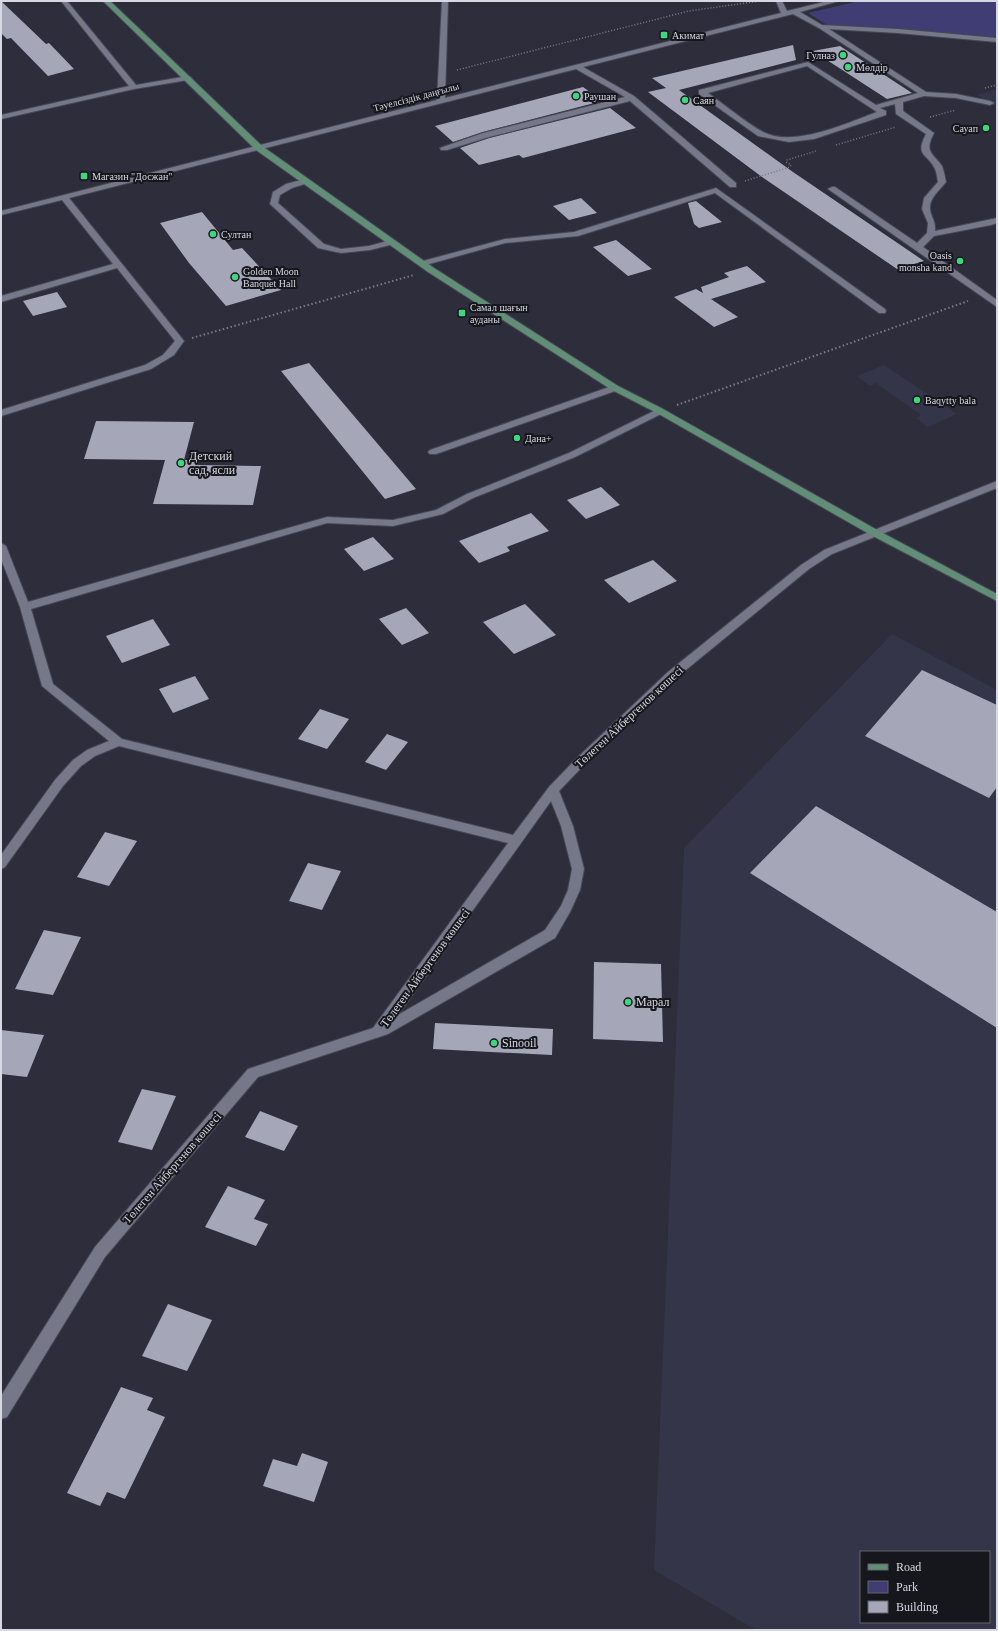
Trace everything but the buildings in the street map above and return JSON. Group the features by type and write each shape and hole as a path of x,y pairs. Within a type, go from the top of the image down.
{"main road":[{"path":"106,1 188,78 259,148 422,264 615,388 660,411 875,533 997,598"}],"street":[{"path":"64,1 134,87"},
{"path":"442,100 446,1"},
{"path":"779,1 785,14"},
{"name":"Тәуелсіздік даңғылы","path":"1,213 836,1"},
{"path":"793,11 821,27 924,94"},
{"path":"821,27 875,29 997,40"},
{"path":"876,107 883,113 811,138 789,140 761,134 702,92 808,64 876,107 924,94 956,96 977,102 990,103"},
{"path":"576,66 631,98 733,185"},
{"path":"1,117 134,87 188,78"},
{"path":"444,148 486,135 631,98"},
{"path":"899,101 899,112 930,133 926,143 926,153 939,168 942,182 928,198 926,209 932,223 931,234"},
{"path":"305,181 289,186 276,194 274,204 321,246 341,251 370,248 391,242"},
{"path":"422,264 504,241 575,234 733,185"},
{"path":"832,189 986,294 997,304"},
{"path":"716,190 882,311"},
{"path":"1,413 148,367 166,359 175,350 180,341 64,197"},
{"path":"918,247 931,234 997,220"},
{"path":"1,299 118,265"},
{"path":"433,452 615,388"},
{"path":"25,607 327,520 393,523 440,512 470,496 572,455 660,411"},
{"name":"Төлеген Айбергенов көшесі","path":"1,1411 100,1252 253,1073 378,1032 553,790 580,762 672,675 783,583 828,552 997,484"},
{"path":"1,546 25,607 48,686 118,742 517,841"},
{"path":"1,864 58,783 78,763 91,753 118,742"},
{"path":"378,1032 550,934 566,908 574,890 578,869 567,826 553,790"}],"path":[{"path":"443,74 689,11 760,1"},
{"path":"833,146 977,102"},
{"path":"733,185 790,166 791,165 786,162 787,160 818,150"},
{"path":"180,341 431,270"},
{"path":"660,411 986,294"}],"shaded area":[{"path":"997,89 997,107 977,95"},
{"name":"Baqytty bala","path":"884,365 957,414 928,427 916,418 921,415 876,383 870,386 857,376"},
{"path":"892,634 997,690 997,1630 756,1630 654,1570 684,848"}],"green space":[{"path":"859,1 997,1 997,43 827,25 808,13"}],"place":[{"name":"Акимат","path":"664,35"},
{"name":"Гулназ","path":"843,55"},
{"name":"Мөлдір","path":"848,67"},
{"name":"Раушан","path":"576,96"},
{"name":"Саян","path":"685,100"},
{"name":"Сауап","path":"986,128"},
{"name":"Магазин \"Досжан\"","path":"84,176"},
{"name":"Султан","path":"213,234"},
{"name":"Oasis monsha kand","path":"960,261"},
{"name":"Golden Moon Banquet Hall","path":"235,277"},
{"name":"Самал шағын ауданы","path":"462,313"},
{"name":"Baqytty bala","path":"917,400"},
{"name":"Дана+","path":"517,438"},
{"name":"Детский сад, ясли","path":"181,463"},
{"name":"Марал","path":"628,1002"},
{"name":"Sinooil","path":"494,1043"}]}
